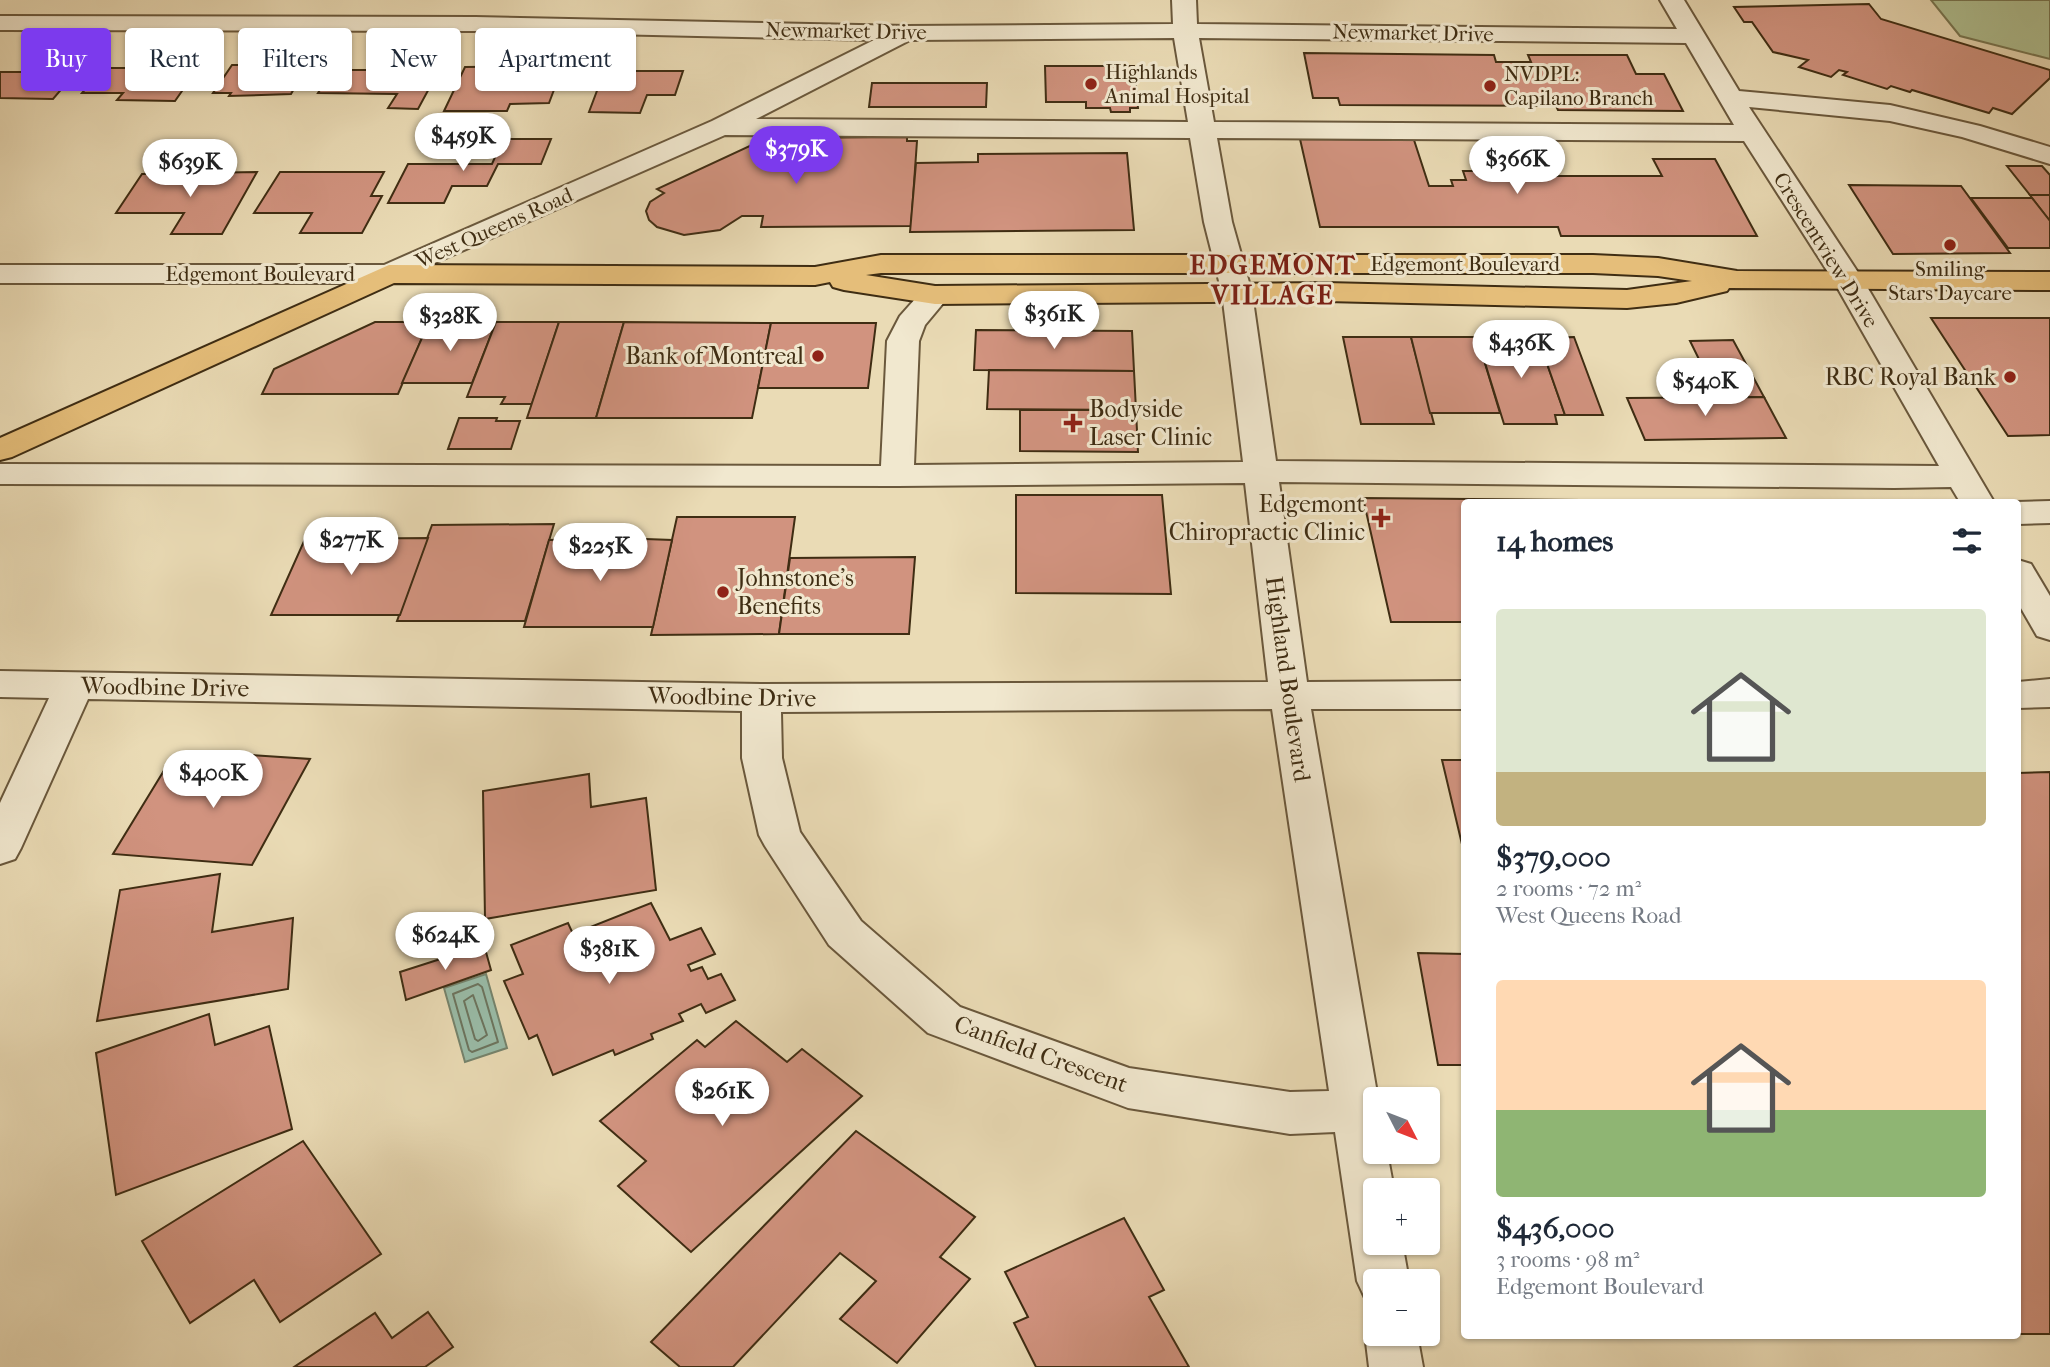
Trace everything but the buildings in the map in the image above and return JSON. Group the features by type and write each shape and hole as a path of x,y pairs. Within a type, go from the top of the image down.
{"main road":[{"name":"Edgemont Boulevard","path":"815,276 881,264 905,263 1627,299 1676,294 1737,280 2050,281"},
{"name":"Edgemont Boulevard","path":"389,274 815,276 894,291 934,295 1139,292 1233,279"},
{"name":"West Queens Road","path":"0,450 389,274"}],"street":[{"path":"76,23 118,0"},
{"name":"Highland Boulevard","path":"1184,0 1185,31 1219,222 1233,279 1289,695 1367,1178"},
{"name":"Crescentview Drive","path":"1672,0 1752,133 1848,280 1969,489"},
{"path":"881,9 907,33"},
{"name":"Newmarket Drive","path":"0,23 475,24 907,33 1185,31 1693,36"},
{"name":"West Queens Road","path":"389,274 721,127 907,33"},
{"path":"1731,98 1810,103 1889,113 2001,139 2050,156"},
{"path":"721,127 1752,133"},
{"name":"Edgemont Boulevard","path":"0,274 389,274"},
{"path":"897,476 903,341 911,323 934,295"},
{"path":"0,474 897,476 1259,472 1969,489"},
{"path":"2021,513 2050,512"},
{"path":"2021,577 2050,627"},
{"name":"Woodbine Drive","path":"0,684 761,698 1461,695"},
{"path":"0,848 75,685"},
{"path":"2021,695 2050,693"},
{"name":"Canfield Crescent","path":"761,698 762,758 780,835 845,933 944,1020 1128,1088 1290,1113 1356,1110"},
{"path":"1393,1346 1396,1367"}],"shaded area":[{"path":"1931,0 2050,0 2050,59 1960,36"}],"water":[{"path":"486,974 507,1048 465,1062 444,988"}],"place":[{"name":"Highlands Animal Hospital","path":"1091,84"},
{"name":"NVDPL: Capilano Branch","path":"1490,86"},
{"name":"Smiling Stars Daycare","path":"1950,245"},
{"name":"Bank of Montreal","path":"818,356"},
{"name":"RBC Royal Bank","path":"2010,377"},
{"name":"Bodyside Laser Clinic","path":"1073,423"},
{"name":"Edgemont Chiropractic Clinic","path":"1381,518"},
{"name":"Johnstone's Benefits","path":"723,592"}],"district":[{"name":"EDGEMONT VILLAGE","path":"1273,280"}]}
